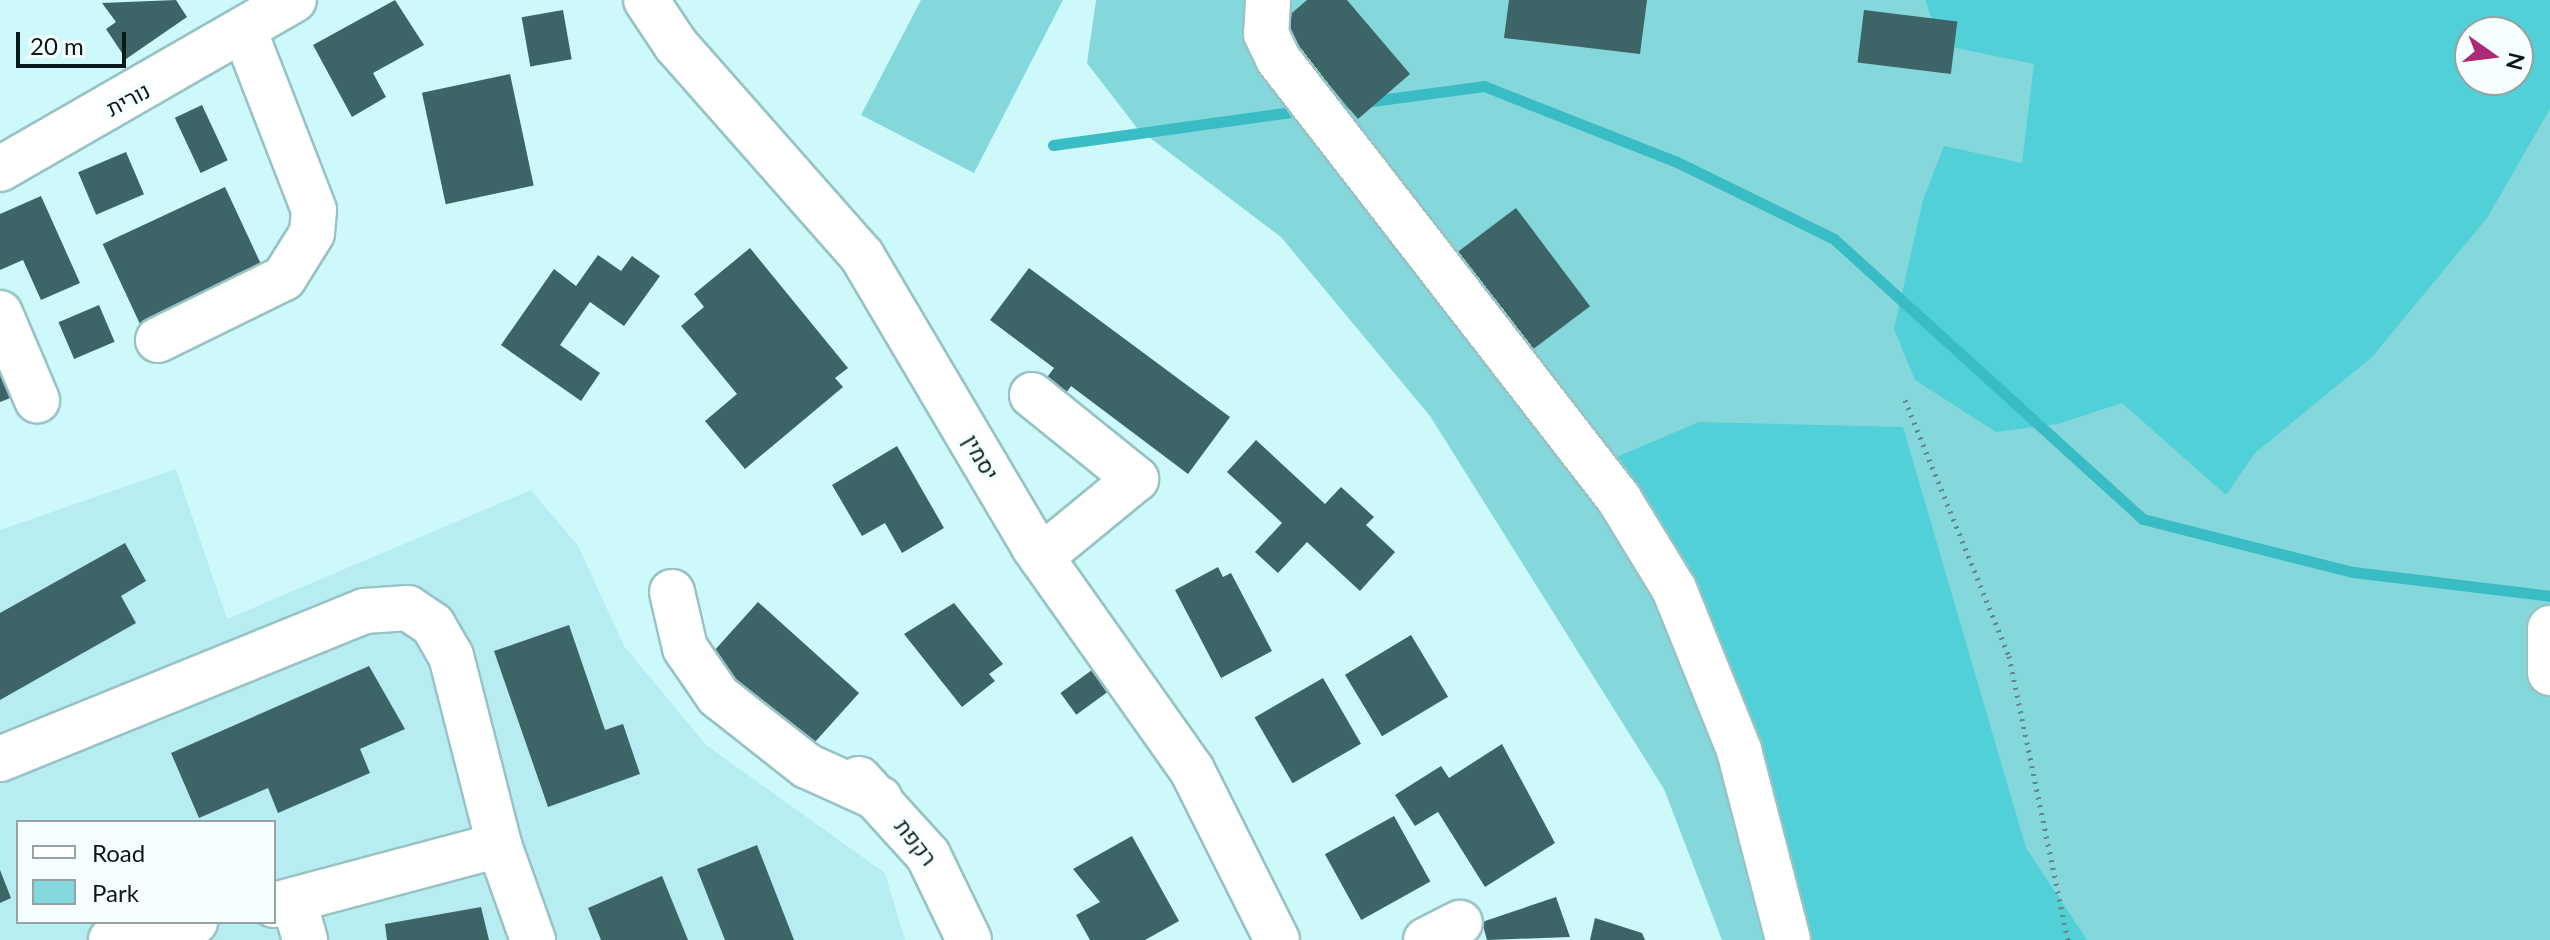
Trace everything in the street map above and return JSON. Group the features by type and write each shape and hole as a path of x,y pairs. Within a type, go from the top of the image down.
{"street":[{"name":"נורית","path":"0,169 245,32 294,0"},
{"name":"יסמין","path":"646,0 682,52 862,256 1041,557 1192,770 1277,940"},
{"path":"1268,0 1266,34 1278,59 1619,499 1674,589 1739,750 1788,940"},
{"path":"158,340 284,278 312,233 314,210 245,32"},
{"path":"0,313 37,400"},
{"path":"1032,395 1136,479 1041,557"},
{"path":"672,592 685,648 718,696 807,766 880,799"},
{"path":"0,759 364,611 397,606 425,618 451,656 499,845 533,940"},
{"path":"2550,628 2550,673"},
{"name":"רקפת","path":"840,761 880,799 939,871 969,940"},
{"path":"291,915 499,845"},
{"path":"111,940 186,924"}],"path":[{"path":"1905,400 2009,656 2068,940"}],"shaded area":[{"path":"1925,0 2550,0 2550,109 2487,218 2372,357 2255,453 2226,495 2122,403 2058,424 1996,432 1915,380 1894,329 1923,200 1944,146 2022,163 2034,64 1942,45"},
{"path":"1699,422 1903,427 2026,848 2087,940 1795,940 1724,707 1591,468"},
{"path":"176,469 227,619 531,490 578,546 624,646 706,745 885,873 905,940 0,940 0,530"}],"green space":[{"path":"921,0 1063,0 974,173 861,115"},
{"path":"1096,0 2550,0 2550,940 1722,940 1664,789 1430,416 1281,237 1137,128 1087,63"}],"building":[{"path":"176,0 187,17 126,59 106,29 116,22 102,3"},
{"path":"395,0 424,45 373,73 386,97 352,117 313,45"},
{"path":"1307,0 1347,0 1410,74 1358,119 1278,25"},
{"path":"1509,0 1647,0 1640,54 1504,38"},
{"path":"563,10 572,59 530,67 522,17"},
{"path":"1864,10 1957,21 1951,74 1858,63"},
{"path":"510,74 534,186 446,204 422,93"},
{"path":"202,105 228,160 201,173 175,118"},
{"path":"126,152 144,194 96,215 78,172"},
{"path":"225,187 263,269 141,327 103,244"},
{"path":"41,196 80,283 41,300 23,260 0,270 0,214"},
{"path":"1516,208 1590,306 1529,352 1455,254"},
{"path":"750,248 848,368 835,378 843,387 745,469 705,421 737,394 681,326 704,307 694,294"},
{"path":"598,255 621,271 632,256 660,276 624,326 590,302 560,345 600,373 581,401 501,345 554,269 576,286"},
{"path":"1029,268 1230,417 1188,474 1071,386 1062,399 1042,384 1054,368 990,320"},
{"path":"99,305 115,342 74,359 58,322"},
{"path":"0,362 13,397 0,402"},
{"path":"1256,440 1325,504 1341,487 1374,517 1366,525 1395,552 1360,591 1307,542 1278,573 1255,552 1282,523 1227,472"},
{"path":"897,446 944,528 902,553 885,523 862,536 832,485"},
{"path":"125,543 146,581 121,596 136,623 0,700 0,613"},
{"path":"1218,567 1223,577 1231,573 1272,651 1221,678 1175,590"},
{"path":"758,602 859,693 803,755 702,664"},
{"path":"954,603 1003,664 989,674 995,681 962,707 904,634"},
{"path":"569,625 605,730 623,724 640,774 548,807 494,651"},
{"path":"1411,635 1448,697 1382,736 1345,675"},
{"path":"369,666 405,729 360,749 370,773 278,813 268,788 199,818 171,753"},
{"path":"1092,670 1108,692 1076,715 1060,693"},
{"path":"1323,678 1361,744 1293,783 1255,718"},
{"path":"1502,744 1555,843 1485,887 1438,812 1415,826 1395,795 1441,766 1449,778"},
{"path":"1394,816 1430,882 1361,920 1325,854"},
{"path":"1132,836 1179,921 1145,940 1090,940 1076,915 1100,902 1073,869"},
{"path":"757,845 794,940 725,940 697,869"},
{"path":"0,870 11,898 0,903"},
{"path":"662,876 688,940 601,940 588,908"},
{"path":"1556,897 1570,937 1487,940 1482,922"},
{"path":"481,907 489,940 387,940 385,924"},
{"path":"1595,918 1642,933 1645,940 1590,940"}],"waterway":[{"path":"1327,107 1484,86 1677,162 1834,239 2143,519 2353,572 2550,596"},
{"path":"1053,145 1306,110"}]}
